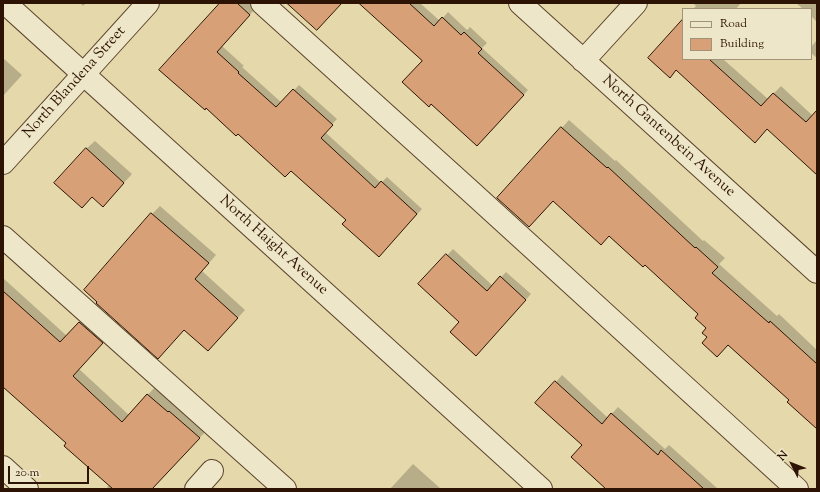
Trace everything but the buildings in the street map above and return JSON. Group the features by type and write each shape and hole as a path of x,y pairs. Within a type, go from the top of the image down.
{"street":[{"name":"North Haight Avenue","path":"5,3 541,489"},
{"name":"North Blandena Street","path":"3,163 148,3"},
{"path":"262,3 797,489"},
{"name":"North Gantenbein Avenue","path":"520,3 817,272"},
{"path":"583,61 636,3"},
{"path":"3,237 286,489"},
{"path":"3,467 27,489"},
{"path":"196,489 212,471"}]}
